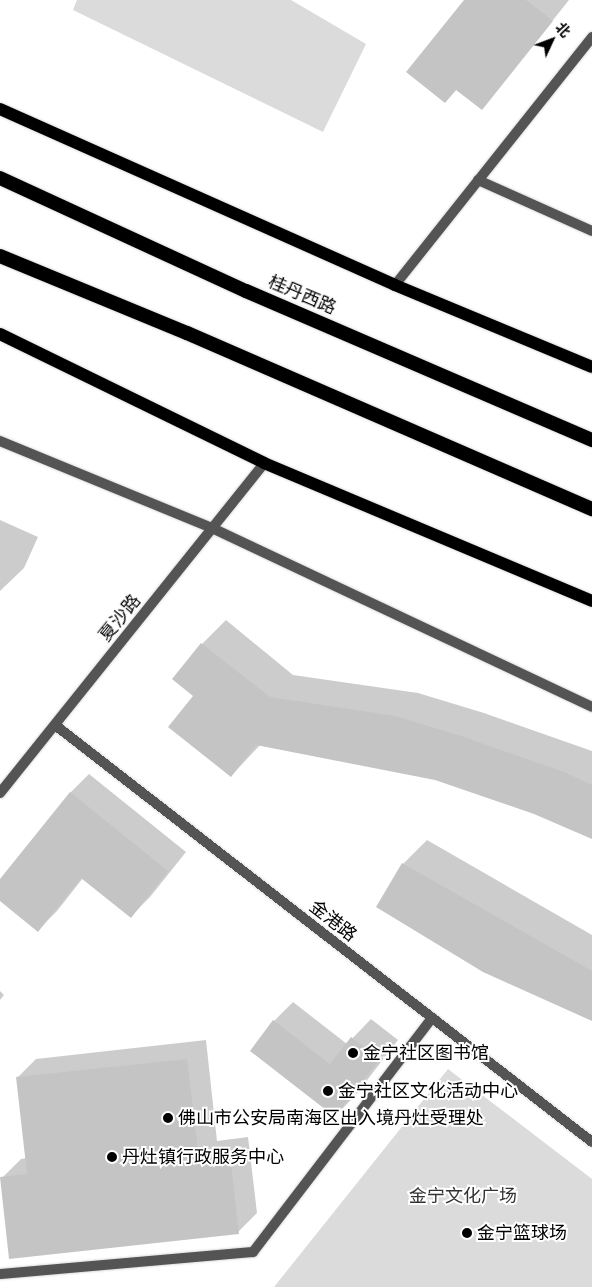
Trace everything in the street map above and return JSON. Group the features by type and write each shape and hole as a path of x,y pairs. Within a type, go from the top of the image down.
{"highway":[{"name":"桂丹西路","path":"0,178 246,291 592,440"},
{"path":"0,256 187,333 592,509"}],"main road":[{"path":"0,109 395,285 592,367"},
{"path":"0,334 264,463 592,601"}],"street":[{"path":"395,285 592,37"},
{"path":"478,180 592,231"},
{"path":"0,441 212,528 592,708"},
{"name":"夏沙路","path":"0,793 264,463"},
{"name":"金港路","path":"55,725 592,1142"},
{"path":"0,1274 253,1252 432,1018"}],"green space":[{"path":"77,0 291,0 366,44 323,132 73,10"},
{"name":"金宁文化广场","path":"448,1069 592,1179 592,1287 274,1287"}],"building":[{"path":"464,0 526,0 553,21 482,110 456,90 445,103 406,72"},
{"path":"201,643 270,697 395,716 461,736 564,772 592,785 592,839 534,814 435,780 256,745 231,777 168,727 193,696 172,679"},
{"path":"70,792 168,871 131,918 81,878 38,932 0,901 0,879"},
{"path":"402,863 592,971 592,1021 483,972 376,907"},
{"name":"金宁社区文化活动中心","path":"273,1020 330,1064 351,1037 380,1059 335,1117 250,1051"},
{"name":"丹灶镇行政服务中心","path":"187,1059 199,1159 230,1156 239,1234 9,1259 0,1177 27,1174 16,1077"}],"place":[{"name":"金宁社区图书馆","path":"353,1053"},
{"name":"金宁社区文化活动中心","path":"328,1091"},
{"name":"佛山市公安局南海区出入境丹灶受理处","path":"168,1118"},
{"name":"丹灶镇行政服务中心","path":"112,1157"},
{"name":"金宁篮球场","path":"467,1233"}]}
